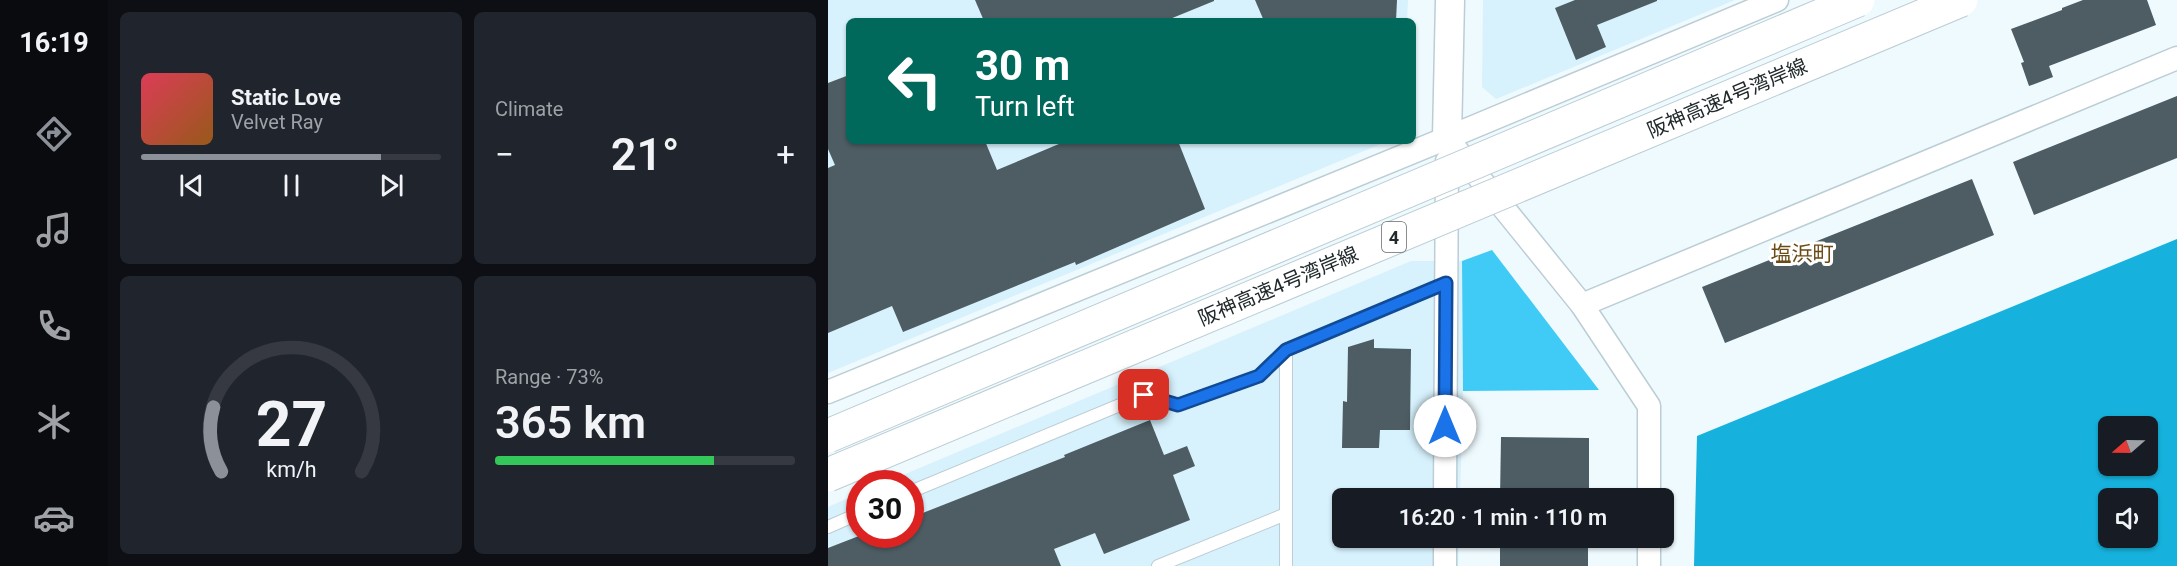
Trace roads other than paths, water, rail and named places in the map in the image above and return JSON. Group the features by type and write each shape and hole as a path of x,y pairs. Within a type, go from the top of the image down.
{"highway":[{"name":"阪神高速4号湾岸線","path":"828,436 1858,0"},
{"name":"阪神高速4号湾岸線","path":"828,475 1961,0"}],"street":[{"path":"1445,488 1450,0"},
{"path":"828,392 1448,138 1777,0"},
{"path":"1582,305 2177,57"},
{"path":"1448,138 1582,305 1649,406 1649,488"},
{"path":"1445,548 1445,566"},
{"path":"1649,548 1649,566"}],"lane":[{"path":"924,486 1144,395 1178,405 1259,376 1286,350 1446,283"},
{"path":"1286,350 1286,566"},
{"path":"1158,566 1286,514"},
{"path":"828,526 846,519"}],"district":[{"name":"塩浜町","path":"1802,254"}]}
